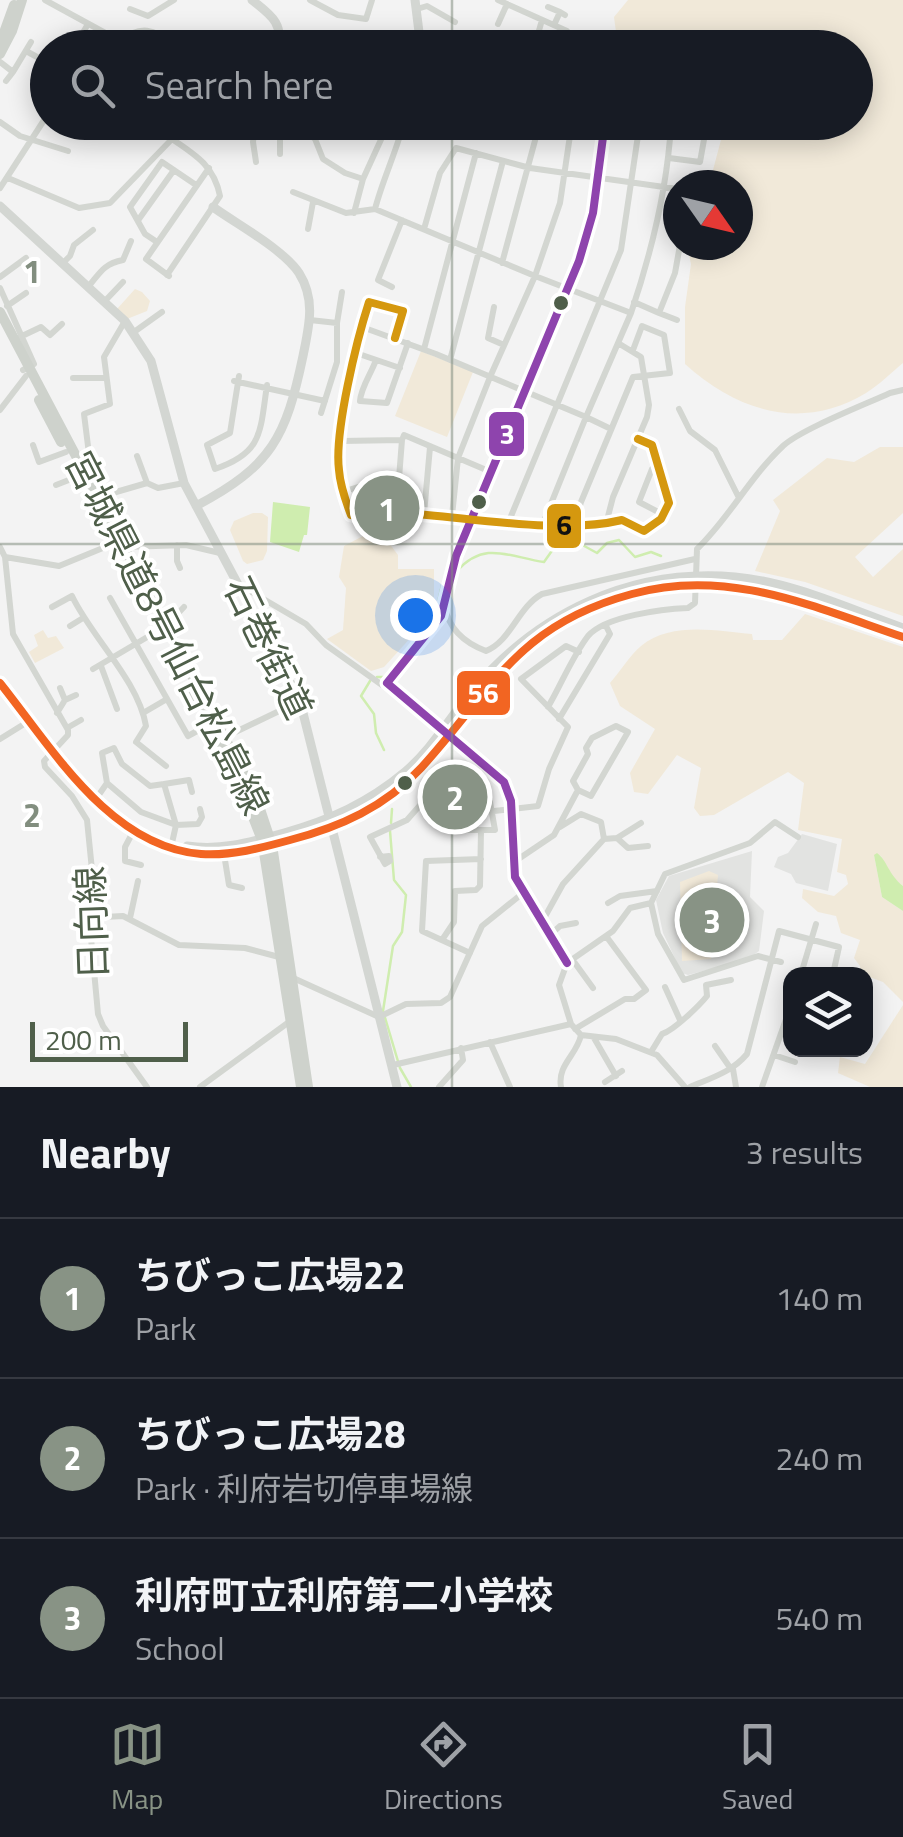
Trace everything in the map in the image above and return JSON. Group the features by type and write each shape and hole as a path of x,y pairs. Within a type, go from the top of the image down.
{"main road":[{"path":"0,42 19,0"},
{"path":"0,54 19,0"},
{"name":"宮城県道8号仙台松島線","path":"3,309 26,371 66,452 256,798 291,977 304,1087"},
{"name":"宮城県道8号仙台松島線","path":"0,326 80,461 120,545"},
{"name":"宮城県道8号仙台松島線","path":"164,628 267,842 290,1021 304,1087"}],"street":[{"path":"44,0 97,30"},
{"path":"252,0 277,22 279,30"},
{"path":"310,0 338,16 366,19 372,0"},
{"path":"498,0 567,30"},
{"path":"130,10 148,16 167,1"},
{"path":"419,30 416,4 455,22"},
{"path":"498,24 507,4"},
{"path":"548,6 563,13 554,25"},
{"path":"539,30 542,20"},
{"path":"84,30 88,24"},
{"path":"6,81 30,44"},
{"path":"26,52 30,54"},
{"path":"0,62 13,72"},
{"path":"0,122 30,139"},
{"path":"0,188 30,140"},
{"path":"34,140 68,152"},
{"path":"8,178 79,208 112,202 171,140"},
{"path":"174,140 201,158 209,168 216,177 220,196 169,276 146,259 209,168"},
{"path":"254,140 256,162"},
{"path":"280,140 280,154"},
{"path":"316,140 324,159 364,179"},
{"path":"353,214 381,140"},
{"path":"375,209 398,140"},
{"path":"502,263 536,140"},
{"path":"452,516 458,458 553,230 570,140"},
{"path":"238,584 306,624 326,645 382,685 431,632 445,607 452,567 568,290 589,230 603,140"},
{"path":"509,521 620,250 638,140"},
{"path":"667,170 669,140"},
{"path":"669,158 700,162 703,140"},
{"path":"424,229 440,174 454,148 530,168 663,186"},
{"path":"424,349 476,153"},
{"path":"450,360 503,161"},
{"path":"158,242 145,234 130,208 161,162 196,185"},
{"path":"139,219 174,170"},
{"path":"542,526 634,302 653,245 663,191"},
{"path":"293,192 353,214 375,209 630,313"},
{"path":"308,230 313,202"},
{"name":"石巻街道","path":"0,206 125,322 151,360 184,483 300,702 396,1064 397,1087"},
{"path":"196,506 232,485 267,454 286,426 310,320 307,290 295,268 213,208"},
{"path":"392,287 378,280 402,220"},
{"path":"62,264 74,245 93,230"},
{"path":"88,288 109,262 123,260 131,241"},
{"path":"0,410 34,364 3,309 0,283 26,258"},
{"path":"659,312 677,260"},
{"path":"104,302 123,282"},
{"path":"320,413 337,362 342,292"},
{"path":"3,309 26,293"},
{"path":"395,338 403,311 368,302 341,440 339,469 351,516 383,522 400,514 424,514 542,526 622,520 644,531 664,514 669,502 652,445 638,440"},
{"path":"634,302 676,320"},
{"path":"494,307 488,338 504,345"},
{"path":"134,332 162,312"},
{"path":"310,320 337,323"},
{"path":"80,461 89,454 84,414 110,404 104,358 125,322"},
{"path":"20,337 40,326 50,335 62,324"},
{"path":"575,523 632,377 670,373 664,334 642,326 633,350"},
{"path":"362,328 424,349 610,429"},
{"path":"606,524 648,405 641,356 618,343"},
{"path":"376,360 370,380 361,390 361,402 388,403 408,344"},
{"path":"356,353 400,368"},
{"path":"73,378 104,378"},
{"path":"267,387 253,448 241,460 215,469 206,445 230,434 237,379 325,402"},
{"path":"548,707 591,633 632,616 688,608 695,603 697,549 724,522 738,496 786,443 890,392 903,390"},
{"path":"680,409 690,431 716,450 738,496"},
{"path":"402,533 404,435 491,472"},
{"path":"341,440 402,440"},
{"path":"34,446 39,462 66,452"},
{"path":"424,514 430,446"},
{"path":"137,456 147,482 158,488 184,483"},
{"path":"658,464 652,469 639,502 664,514"},
{"path":"56,485 79,476"},
{"path":"98,498 147,482"},
{"path":"344,491 358,488"},
{"path":"5,557 59,566 120,545 178,545 221,553"},
{"path":"178,545 180,568"},
{"path":"0,548 5,557 13,634 67,728 68,735 54,749"},
{"path":"445,607 456,633 486,651 496,646 530,602 542,594 695,559"},
{"path":"695,580 775,594 903,637"},
{"path":"0,683 95,800 134,830 170,848 224,854 332,824 404,772 444,733 501,658 549,620 592,598 631,585 758,581 903,628"},
{"path":"52,607 72,596 143,713 146,726 136,742 166,766"},
{"path":"110,598 188,736 210,724"},
{"path":"117,709 97,668 164,628 184,607"},
{"path":"70,626 83,618"},
{"path":"559,718 610,634 606,626"},
{"path":"494,810 538,806 568,726 521,679 566,646 579,652"},
{"path":"386,683 500,777 508,788 513,863 522,894 593,988"},
{"path":"60,688 65,700"},
{"path":"57,713 65,700 76,694"},
{"path":"143,713 168,698"},
{"path":"225,737 300,702"},
{"path":"0,738 30,720"},
{"path":"67,728 81,720"},
{"path":"616,726 628,732 591,796 578,790 573,781 592,738 616,726"},
{"path":"192,792 189,780 150,786 122,764 114,748 102,752 107,783 141,812 176,825 198,824 202,817 200,808"},
{"name":"日向線","path":"54,749 44,760 44,767 72,796 87,820 93,880 84,905 98,1014 148,1087"},
{"path":"380,857 370,837 407,820 452,769 490,802 494,830 449,830 425,800"},
{"path":"95,800 107,783"},
{"path":"164,784 176,825 172,843"},
{"path":"513,863 547,841 578,790"},
{"path":"556,830 581,814 601,822 604,838"},
{"path":"781,962 758,956 684,980 658,934 651,903 665,874 750,843 775,822 798,837"},
{"path":"542,923 563,884 604,838 617,838 641,823"},
{"path":"134,830 124,861 142,865"},
{"path":"442,940 454,922 455,891 476,890 480,886 481,830"},
{"path":"150,838 217,848 267,842"},
{"path":"617,838 628,848 648,846"},
{"path":"224,854 229,884 242,888"},
{"path":"470,953 422,931 426,861 480,859"},
{"path":"130,918 138,882"},
{"path":"608,903 620,896 657,891"},
{"path":"291,977 383,1016 406,1004 441,1002 450,998 482,926 522,894"},
{"path":"560,1087 564,1064 579,1048 559,985 569,961 614,931 630,908 651,903"},
{"path":"85,918 130,918 146,931 178,945 245,948 281,957"},
{"path":"550,935 560,926 576,924"},
{"path":"803,967 816,924"},
{"path":"576,1029 651,1052 687,1087 732,1068 747,1054 779,930 839,948 835,967"},
{"path":"396,1064 490,1042 576,1029 625,999 634,999 646,990 606,936"},
{"path":"651,1052 662,1034 694,1013 707,996 706,984 730,980"},
{"path":"665,987 680,1020"},
{"path":"200,1087 290,1021"},
{"path":"593,1036 619,1074 604,1082"},
{"path":"762,1087 783,1038"},
{"path":"490,1042 510,1087"},
{"path":"715,1046 732,1068 736,1087"},
{"path":"439,1087 463,1060 462,1048"},
{"path":"774,1055 796,1062"}],"shaded area":[{"path":"628,0 903,0 903,363 880,383 842,405 818,412 771,411 726,394 685,364 690,260 753,260 753,170 713,170 721,140 873,140 873,30 616,30 614,17"},
{"path":"135,289 150,301 147,311 127,319 117,309"},
{"path":"421,351 473,372 447,437 395,416"},
{"path":"880,447 903,447 903,513 855,557 873,577 903,549 903,616 805,582 755,571 780,511 773,500 827,458 854,462"},
{"path":"273,502 310,507 307,535 299,552 270,542"},
{"path":"253,513 268,517 267,551 263,560 247,564 230,530 234,521"},
{"path":"363,536 386,539 398,555 398,569 434,569 434,612 384,667 371,671 327,639 343,630 346,588 339,577 344,546"},
{"path":"805,614 903,647 903,886 890,875 881,856 874,855 882,897 903,911 903,1002 883,982 873,978 873,967 860,967 854,958 860,940 841,933 836,916 818,912 802,898 803,889 834,896 848,884 846,875 837,872 842,839 798,830 804,783 788,772 714,815 700,816 694,808 701,768 677,755 648,794 634,792 630,773 655,729 620,706 610,683 637,650 653,638 680,630 725,631 752,634 753,640 782,640"},
{"path":"43,630 48,638 56,636 64,648 35,663 29,652 38,646 34,635"},
{"path":"450,776 479,795 441,816 429,802"},
{"path":"802,834 837,844 828,891 796,883 791,874 774,867 778,857 788,853"},
{"path":"752,851 750,897 764,911 759,951 748,959 688,975 682,973 663,933 656,900 669,876"},
{"path":"877,853 903,886 903,911 882,897 874,855"},
{"path":"709,871 718,875 711,959 682,961 680,882"},
{"path":"903,1005 903,1087 870,1087 838,1073 840,1057 865,1064"}],"waterway":[{"path":"457,571 488,553 544,562 556,545 577,542 597,553 607,543 619,540 635,557 651,552 661,556"},
{"path":"377,677 384,677 435,615 442,585"},
{"path":"370,681 361,696 374,714 376,733 384,750"},
{"path":"391,823 392,809"},
{"path":"390,831 394,880 406,895 402,932 393,946 383,1011 400,1068 411,1087"}],"transit line":[{"name":"3","path":"567,963 515,877 511,801 504,782 387,683 441,616 456,556 579,261 593,213 603,140"},
{"name":"6","path":"395,338 403,311 369,302 353,361 338,453 351,515 383,521 403,513 571,526 622,520 644,531 661,519 669,503 652,445 638,439"},
{"name":"56","path":"0,683 62,764 111,814 168,847 224,854 309,835 377,804 421,768 489,686 534,642 593,607 632,594 667,587 736,588 803,603 903,637"}],"place":[{"name":"ちびっこ広場22","path":"387,508"},
{"name":"ちびっこ広場28","path":"455,797"},
{"name":"利府町立利府第二小学校","path":"712,920"}]}
